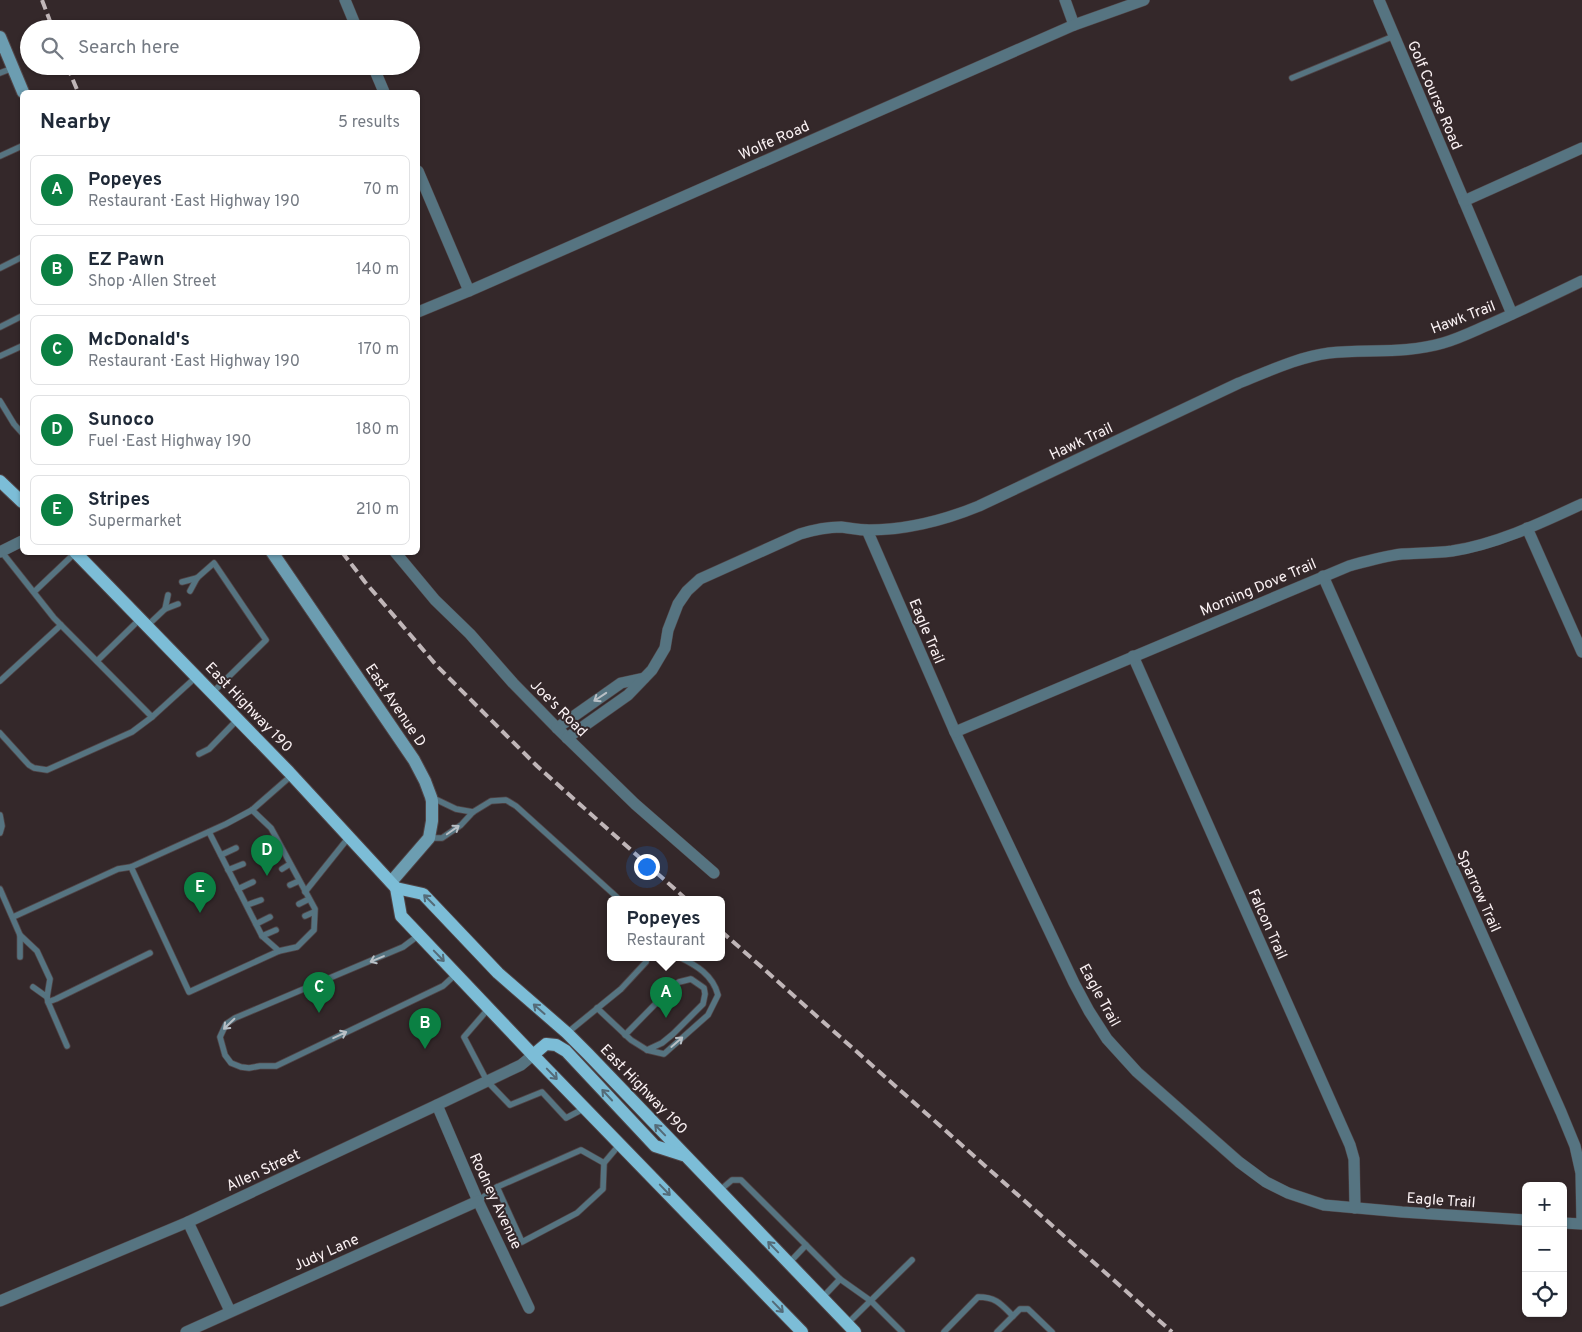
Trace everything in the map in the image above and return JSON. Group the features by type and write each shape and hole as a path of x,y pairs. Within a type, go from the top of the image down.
{"main road":[{"path":"0,37 22,90"},
{"path":"0,481 20,500"},
{"name":"East Highway 190","path":"77,555 292,775 393,885 423,894 498,973 567,1033 851,1328"},
{"name":"East Avenue D","path":"274,555 414,760 431,797 432,821 428,838"},
{"path":"428,838 393,885 401,916 802,1332"},
{"path":"533,1055 546,1044 556,1045 566,1051 655,1146 685,1156"}],"street":[{"path":"345,0 353,20"},
{"path":"1064,0 1074,25"},
{"name":"Wolfe Road","path":"420,311 1074,25 1144,0"},
{"name":"Golf Course Road","path":"1379,0 1512,314"},
{"path":"377,75 383,90"},
{"path":"1464,201 1582,148"},
{"path":"420,176 469,291"},
{"name":"Hawk Trail","path":"567,738 628,695 652,670 664,648 668,630 678,604 687,590 700,579 800,534 824,528 839,527 867,530 906,527 961,513 980,506 1239,383 1302,360 1326,354 1363,350 1412,350 1452,340 1582,282"},
{"name":"Morning Dove Trail","path":"955,732 1349,566 1372,559 1401,554 1452,551 1473,546 1527,528 1582,504"},
{"path":"1527,528 1582,652"},
{"name":"Eagle Trail","path":"867,530 955,732 1074,983 1089,1011 1108,1039 1137,1072 1238,1162 1266,1182 1288,1193 1324,1204 1355,1208 1522,1220"},
{"path":"1,552 20,542"},
{"name":"Joe's Road","path":"398,555 435,600 470,634 513,683 557,728 635,804 714,873"},
{"name":"Sparrow Trail","path":"1323,576 1572,1138 1581,1173 1582,1224"},
{"name":"Falcon Trail","path":"1133,656 1350,1145 1354,1159 1355,1208"},
{"path":"557,728 621,683 644,678"},
{"name":"Allen Street","path":"0,1302 188,1222 487,1081 521,1064 533,1055"},
{"name":"Rodney Avenue","path":"437,1105 478,1201 529,1308"},
{"name":"Judy Lane","path":"186,1332 478,1201"},
{"path":"188,1222 230,1311"},
{"path":"1567,1223 1582,1224"}],"lane":[{"path":"1292,78 1394,36"},
{"path":"0,73 13,68"},
{"path":"0,156 20,147"},
{"path":"0,268 20,259"},
{"path":"0,327 20,317"},
{"path":"0,356 20,347"},
{"path":"0,401 20,431"},
{"path":"1,552 61,625 152,717"},
{"path":"34,592 73,555"},
{"path":"190,591 197,578 214,563 266,640 212,693"},
{"path":"182,582 197,578"},
{"path":"164,609 168,595"},
{"path":"97,661 143,622 164,609 178,604"},
{"path":"0,681 61,625"},
{"path":"0,733 29,765 34,768 47,770 132,732 152,717 196,677"},
{"path":"199,754 209,749 238,719"},
{"path":"13,917 118,869 131,867 209,832 252,810 292,775"},
{"path":"431,797 456,809 473,812"},
{"path":"428,838 442,838 460,825 473,812 491,801 506,800 516,806 616,896"},
{"path":"131,867 189,992 279,951 297,947 314,930 314,909 272,831 252,810"},
{"path":"0,815 2,826 0,833"},
{"path":"265,834 272,831"},
{"path":"209,832 262,936 279,951"},
{"path":"305,892 349,838"},
{"path":"272,850 280,846"},
{"path":"220,855 236,848"},
{"path":"228,870 243,864"},
{"path":"282,869 290,864"},
{"path":"290,885 299,881"},
{"path":"238,889 252,882"},
{"path":"0,889 20,935 20,957"},
{"path":"299,904 309,899"},
{"path":"246,905 261,900"},
{"path":"305,916 314,912"},
{"path":"256,924 270,917"},
{"path":"262,936 276,930"},
{"path":"20,935 37,951 50,979 48,999 67,1046"},
{"path":"418,935 403,948 235,1018 226,1024 220,1037 225,1055 230,1063 241,1067 276,1066 442,986 456,974"},
{"path":"48,999 150,953"},
{"path":"567,1033 621,989 646,961"},
{"path":"597,1008 625,1035 647,1050 664,1054 708,1015 718,994 715,984 708,976 688,961"},
{"path":"625,1035 679,982 691,979 704,988 705,994 702,1004 662,1043 647,1050"},
{"path":"33,987 48,999"},
{"path":"489,1008 464,1037 487,1081 510,1105 542,1092 566,1118 585,1108"},
{"path":"497,1187 522,1242 577,1213 603,1189 604,1163 620,1144"},
{"path":"478,1201 497,1187 581,1150 604,1163"},
{"path":"719,1191 732,1180 741,1180 840,1279 871,1301 902,1332"},
{"path":"788,1263 806,1245"},
{"path":"851,1328 871,1301 912,1260"},
{"path":"822,1298 840,1279"},
{"path":"944,1332 978,1297 989,1297 1000,1303 1013,1316"},
{"path":"997,1332 1020,1309 1028,1309 1052,1332"}],"railway":[{"path":"42,0 50,20"},
{"path":"71,75 77,90"},
{"path":"344,555 437,666 537,766 683,896"},
{"path":"725,935 1172,1332"}],"place":[{"name":"Sunoco","path":"267,876"},
{"name":"Stripes","path":"200,913"},
{"name":"McDonald's","path":"319,1013"},
{"name":"Popeyes","path":"666,1018"},
{"name":"EZ Pawn","path":"425,1049"}]}
